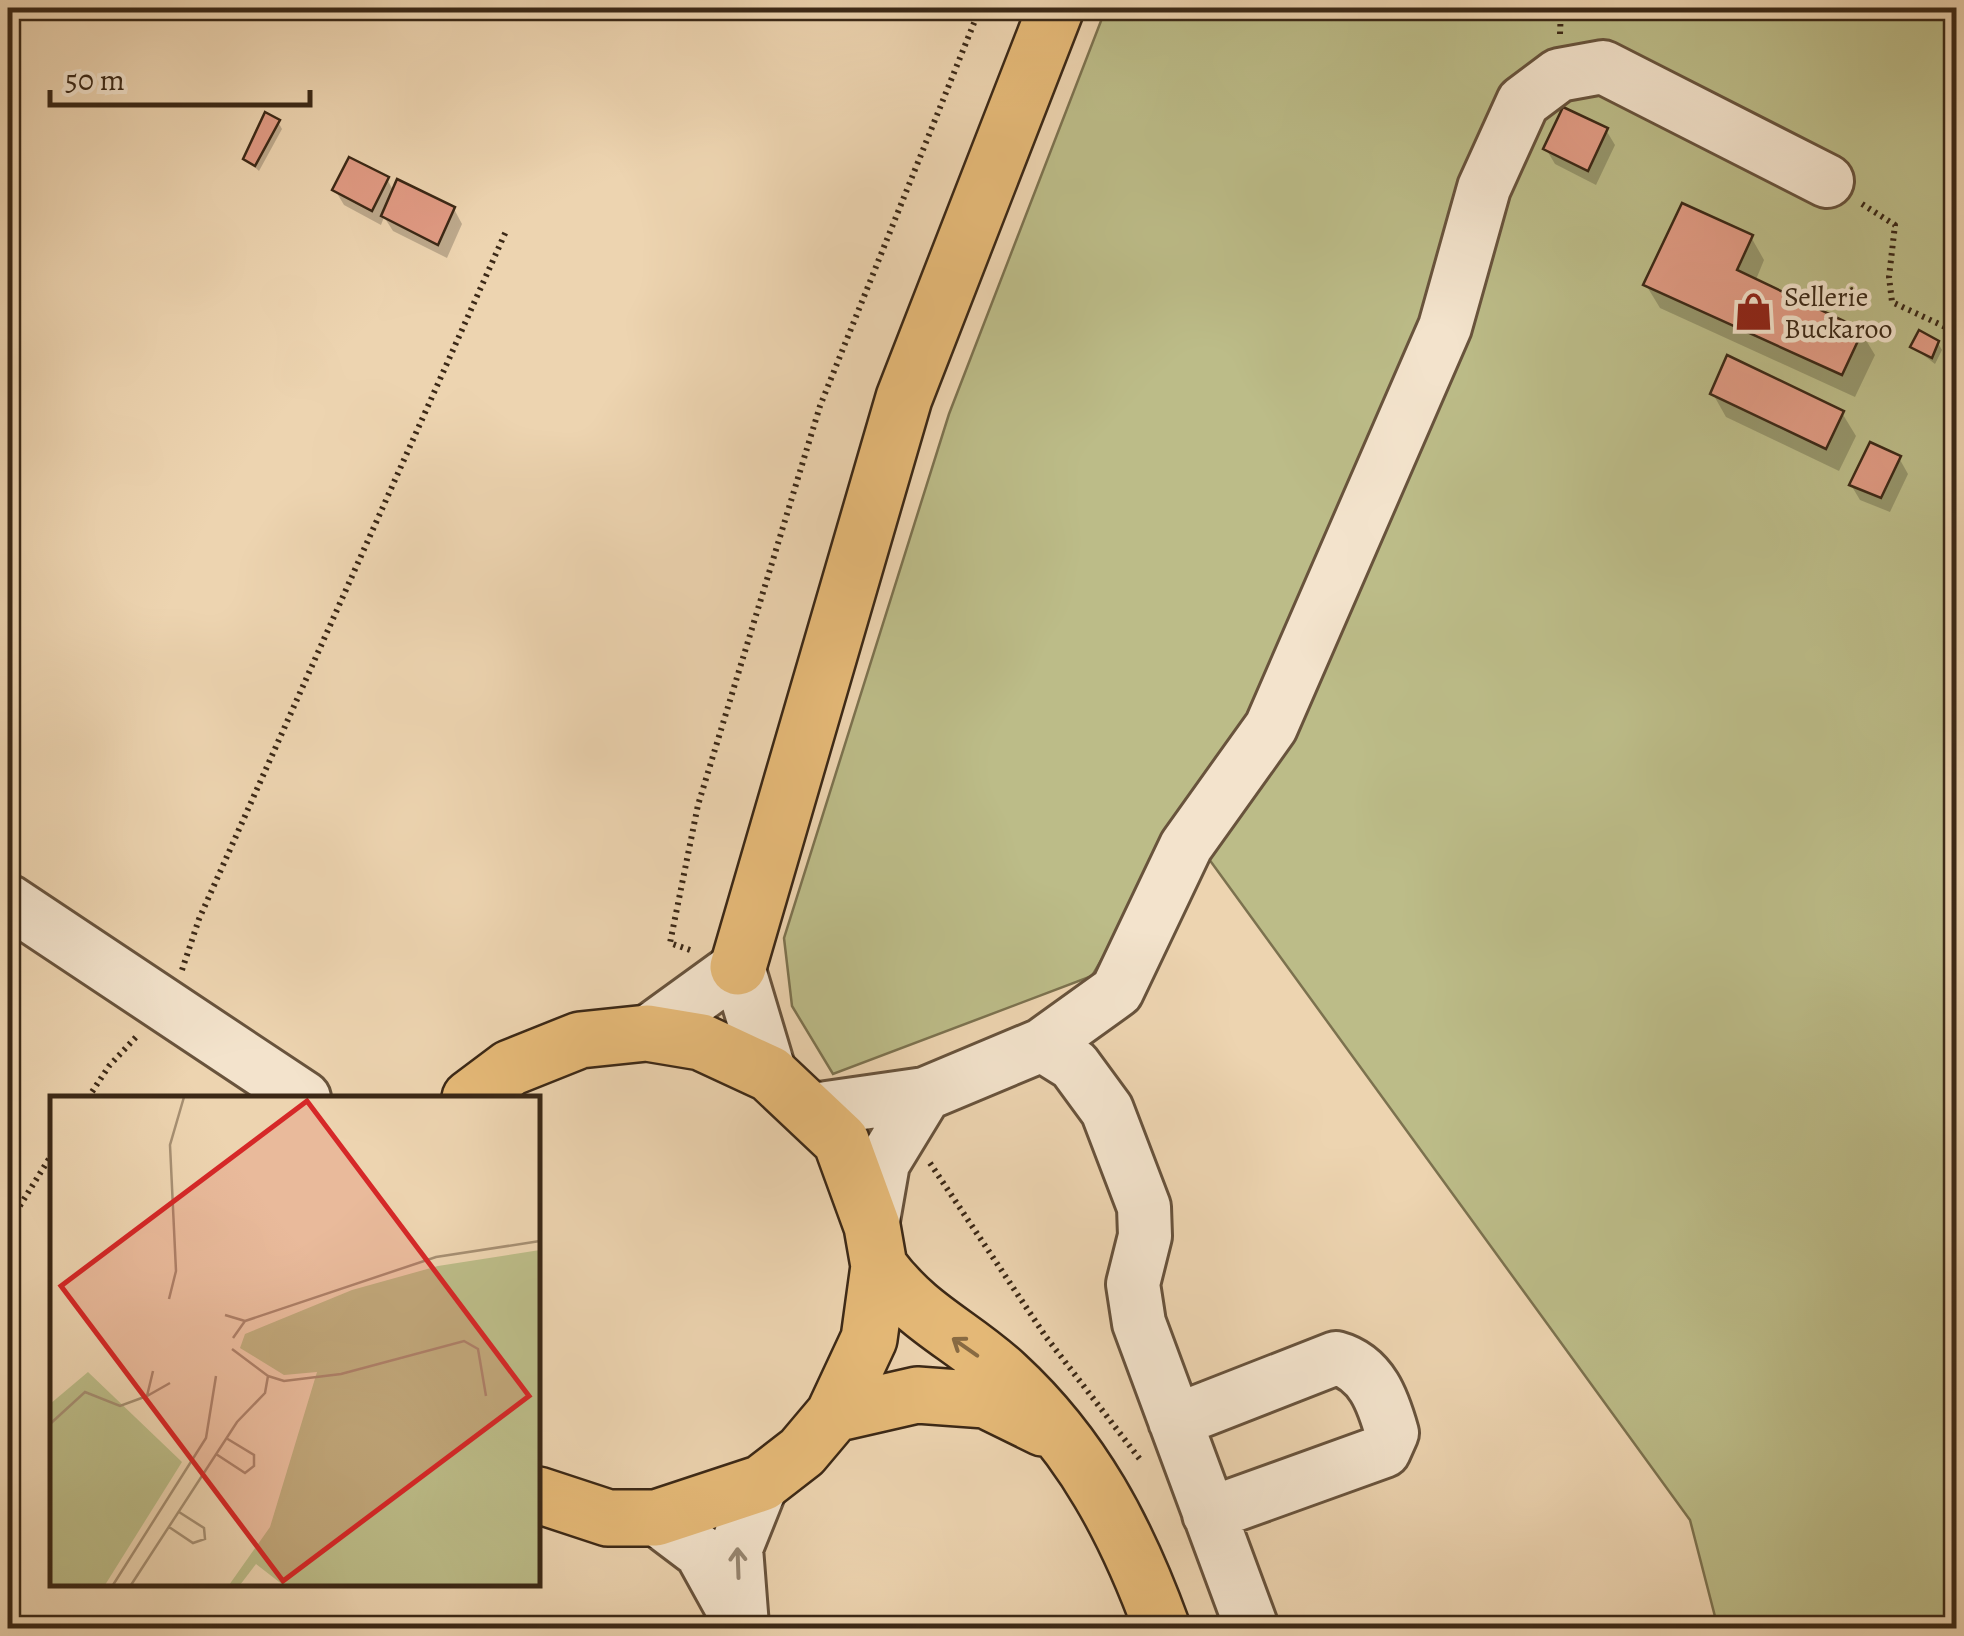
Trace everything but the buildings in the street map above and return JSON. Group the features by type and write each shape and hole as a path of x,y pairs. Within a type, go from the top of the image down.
{"main road":[{"path":"738,966 904,398 1056,8"},
{"path":"473,1096 510,1068 580,1040 647,1034 701,1042 770,1074 841,1141 876,1246 901,1296 1005,1374 1062,1437 1112,1507 1162,1628"},
{"path":"540,1495 608,1518 656,1518 762,1483 802,1452 834,1414 869,1339 876,1246"},
{"path":"834,1414 917,1394 986,1400 1062,1437"}],"street":[{"path":"812,1110 914,1109 1042,1046 1116,991 1194,834 1271,727 1445,327 1484,188 1523,102 1559,75 1603,67 1826,181"},
{"path":"8,901 301,1096"},
{"path":"647,1034 738,966 770,1074"},
{"path":"1042,1046 1074,1065 1107,1110 1144,1208 1145,1236 1134,1284 1138,1323 1252,1628"},
{"path":"876,1246 883,1164 914,1109"},
{"path":"1175,1421 1336,1358 1352,1362 1382,1395 1392,1433 1384,1452 1209,1514"},
{"path":"741,1627 736,1548 762,1483"},
{"path":"656,1518 701,1552 741,1627"}],"path":[{"path":"738,966 670,943 698,805 820,406 956,58 980,8"},
{"path":"1826,181 1895,225 1888,277 1892,302 1956,332"},
{"path":"89,1096 109,1066 165,1008 175,992 198,919 507,229"},
{"path":"914,1109 1046,1338 1086,1385 1152,1478"},
{"path":"8,1224 50,1157"}],"green space":[{"path":"1106,8 1956,8 1956,1628 1718,1628 1690,1520 1182,822 1092,976 833,1074 792,1006 784,938 949,414"}],"place":[{"name":"Sellerie Buckaroo","path":"1754,312"}]}
